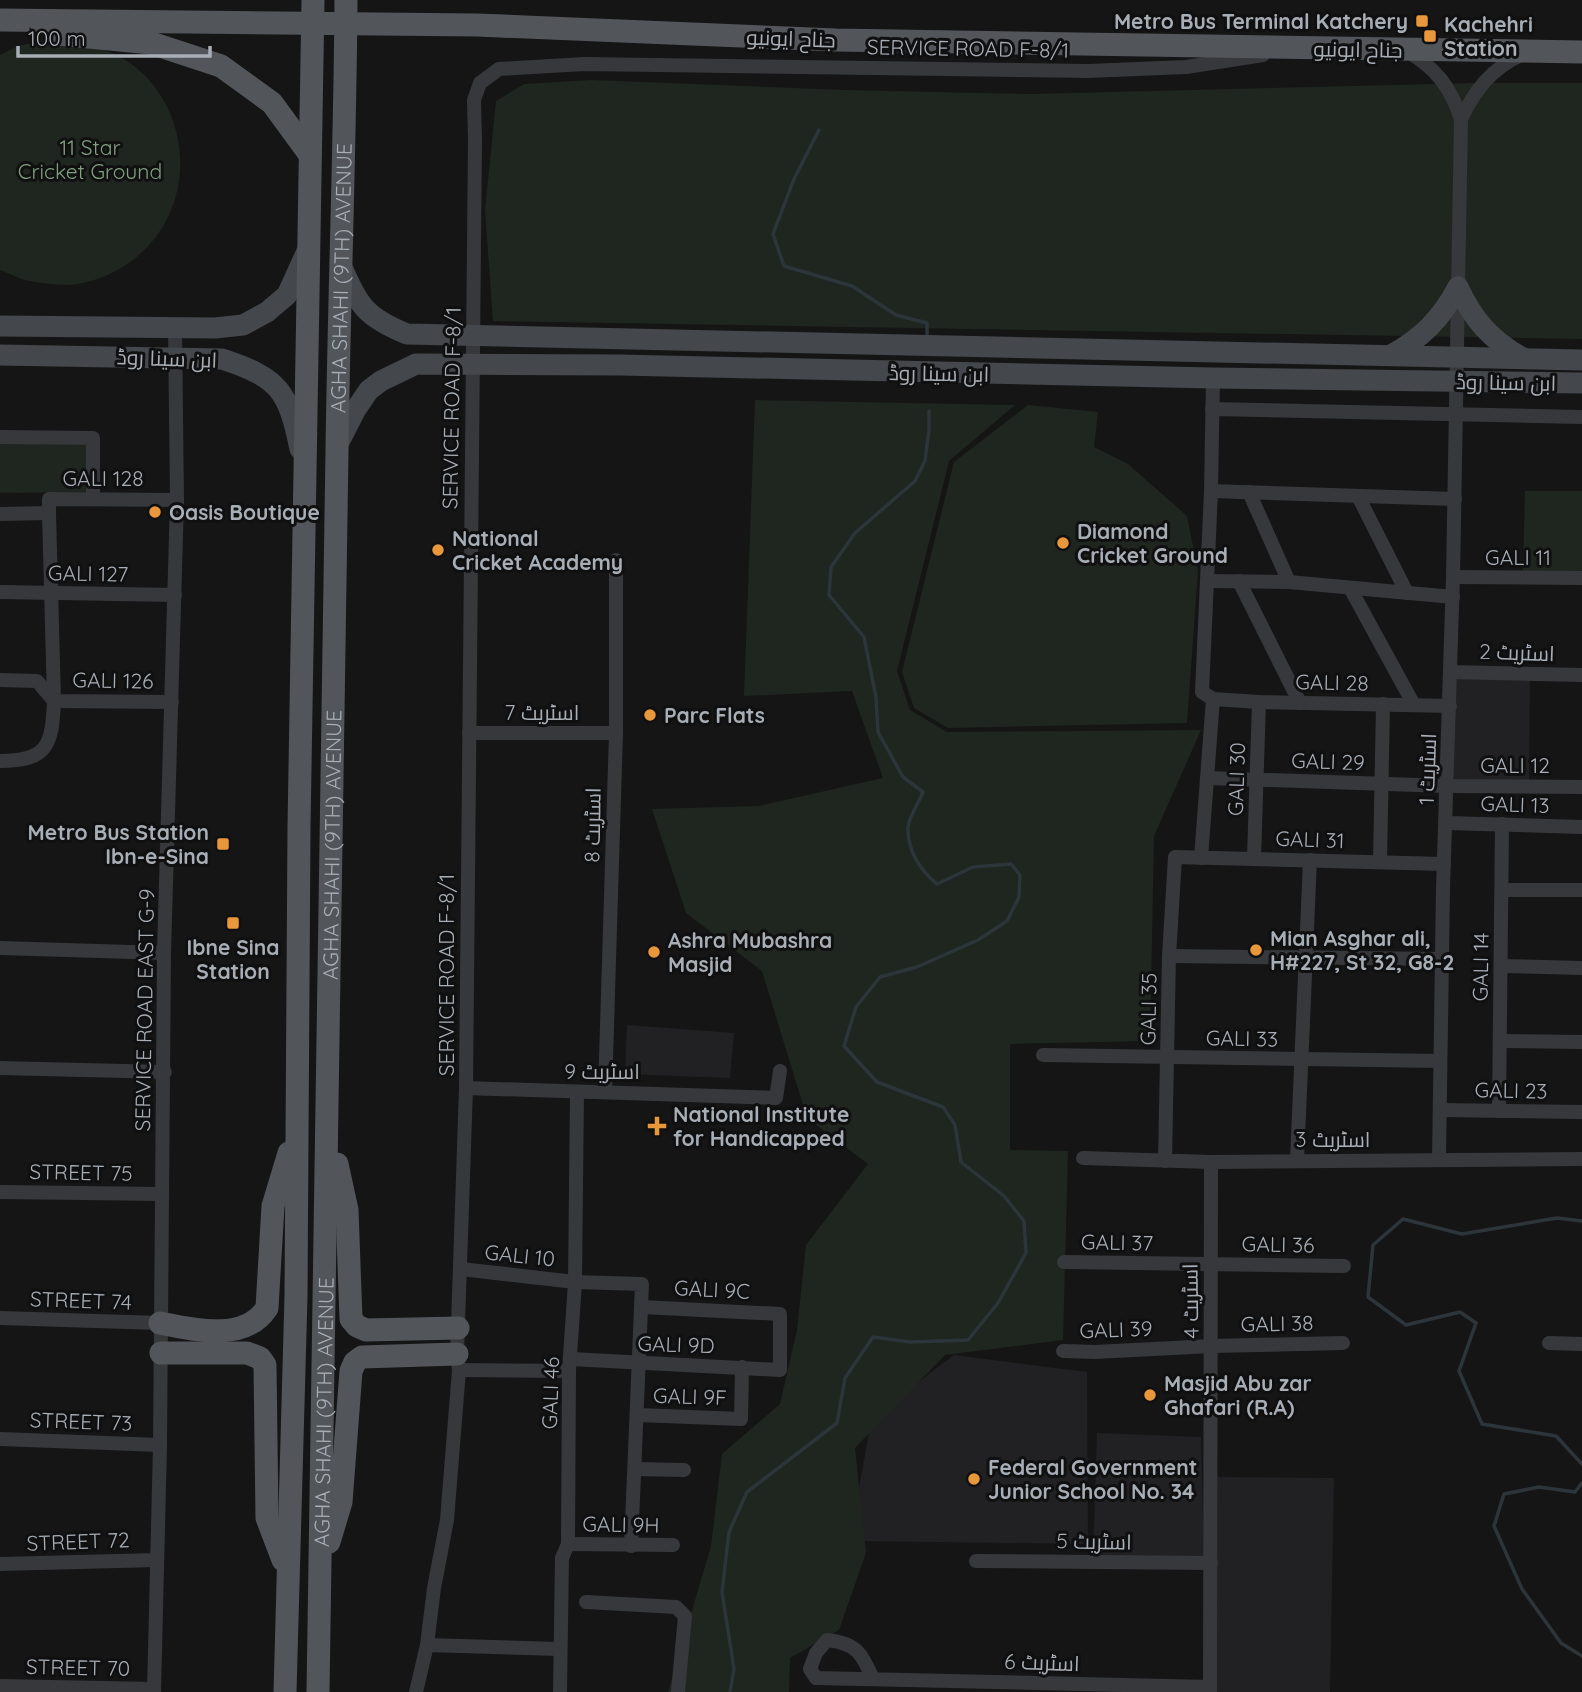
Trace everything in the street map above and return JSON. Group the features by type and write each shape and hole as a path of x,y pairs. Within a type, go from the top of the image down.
{"main road":[{"name":"AGHA SHAHI (9TH) AVENUE","path":"318,1692 346,0"},
{"name":"AGHA SHAHI (9TH) AVENUE","path":"285,1692 296,1296 298,970 313,2"},
{"path":"313,2 363,25"},
{"name":"جناح ایونیو","path":"0,20 477,25 836,40 1582,52"},
{"path":"0,28 151,43 221,66 272,103 310,155"},
{"name":"ابن سینا روڈ","path":"0,326 215,328 243,325 267,312 287,295 309,248"},
{"name":"ابن سینا روڈ","path":"340,262 356,300 386,325 408,334 1582,360"},
{"path":"1391,355 1413,343 1431,328 1447,309 1458,287"},
{"path":"1458,287 1469,310 1484,330 1503,347 1526,359"},
{"name":"ابن سینا روڈ","path":"0,355 222,359 254,369 280,389 293,416 305,472"},
{"name":"ابن سینا روڈ","path":"337,446 369,390 416,364 620,365 1582,383"},
{"path":"298,970 309,985 318,986 330,974"},
{"path":"328,1124 347,1210 351,1319 366,1330 458,1328"},
{"path":"160,1323 195,1330 229,1330 251,1326 261,1318 267,1308 273,1206 297,1125"},
{"path":"161,1353 247,1353 260,1358 265,1365 267,1518 287,1570"},
{"path":"321,1571 341,1502 351,1371 355,1362 362,1357 458,1362"}],"street":[{"name":"SERVICE ROAD F-8/1","path":"416,1692 427,1645 447,1520 458,1362 466,1088 474,100 480,83 499,69 584,64 1088,71 1186,67 1309,48"},
{"path":"1405,50 1425,62 1441,78 1454,97 1461,119"},
{"path":"1461,119 1472,96 1487,77 1506,62 1528,51"},
{"name":"اسٹریٹ 1","path":"1439,1159 1461,119"},
{"name":"SERVICE ROAD EAST G-9","path":"154,1691 160,1445 164,953 177,500 175,328"},
{"path":"1201,858 1213,699 1202,692 1213,378"},
{"path":"1212,409 1582,417"},
{"path":"0,437 93,438 93,498"},
{"path":"1211,491 1455,499"},
{"path":"1249,492 1289,582"},
{"path":"1358,496 1407,593"},
{"name":"GALI 128","path":"0,514 49,513 49,499 177,500"},
{"path":"49,513 54,701"},
{"name":"اسٹریٹ 8","path":"605,1091 615,733 616,560"},
{"name":"GALI 11","path":"1453,577 1582,578"},
{"path":"1207,581 1289,582 1452,597"},
{"path":"1239,581 1300,703"},
{"path":"1350,588 1414,705"},
{"name":"GALI 127","path":"0,592 174,595"},
{"name":"اسٹریٹ 2","path":"1450,672 1582,675"},
{"name":"GALI 126","path":"0,680 37,681 54,701 53,732 46,746 36,755 22,761 0,761"},
{"name":"GALI 28","path":"1213,699 1450,706"},
{"name":"GALI 126","path":"54,701 172,702"},
{"name":"GALI 30","path":"1254,858 1259,702"},
{"path":"1380,862 1384,704"},
{"name":"اسٹریٹ 7","path":"469,733 615,733"},
{"name":"GALI 29","path":"1208,778 1447,786"},
{"name":"GALI 12","path":"1447,786 1582,787"},
{"name":"GALI 13","path":"1446,823 1582,827"},
{"name":"GALI 14","path":"1499,1111 1502,824"},
{"name":"GALI 31","path":"1175,858 1444,864"},
{"name":"GALI 35","path":"1165,1161 1169,956 1175,858"},
{"path":"1297,1160 1310,860"},
{"path":"1502,890 1582,890"},
{"path":"0,948 164,953"},
{"path":"1169,956 1443,959"},
{"path":"1502,966 1582,968"},
{"path":"1500,1041 1582,1042"},
{"name":"GALI 33","path":"1043,1055 1440,1060"},
{"path":"0,1068 165,1072"},
{"name":"اسٹریٹ 9","path":"466,1088 776,1098 779,1072"},
{"name":"GALI 46","path":"559,1692 562,1558 568,1544 577,1093"},
{"name":"GALI 23","path":"1440,1110 1582,1112"},
{"name":"اسٹریٹ 3","path":"1083,1158 1211,1162 1582,1159"},
{"name":"اسٹریٹ 4","path":"1210,1690 1211,1162"},
{"name":"STREET 75","path":"0,1192 162,1194"},
{"name":"GALI 37","path":"1065,1262 1211,1264"},
{"name":"GALI 36","path":"1211,1264 1344,1266"},
{"name":"GALI 10","path":"461,1269 575,1282 642,1284 642,1307"},
{"path":"631,1546 642,1307"},
{"name":"GALI 9C","path":"642,1307 780,1314 780,1370"},
{"name":"STREET 74","path":"0,1318 160,1323"},
{"name":"GALI 38","path":"1212,1346 1343,1343"},
{"path":"1549,1343 1582,1344"},
{"name":"GALI 39","path":"1063,1351 1212,1346"},
{"name":"GALI 9D","path":"458,1362 640,1364 780,1370"},
{"name":"GALI 9F","path":"638,1415 741,1419 742,1367"},
{"name":"STREET 73","path":"0,1439 160,1445"},
{"path":"635,1469 684,1470"},
{"name":"GALI 9H","path":"568,1544 673,1545"},
{"name":"STREET 72","path":"0,1564 157,1560"},
{"name":"اسٹریٹ 5","path":"976,1561 1211,1563"},
{"path":"586,1602 676,1607 681,1610 685,1616 678,1692"},
{"path":"427,1645 559,1649"},
{"name":"اسٹریٹ 6","path":"873,1679 944,1679 1014,1688 1210,1690"},
{"name":"STREET 70","path":"0,1686 154,1691"}],"shaded area":[{"path":"1454,674 1530,676 1529,784 1449,783"},
{"path":"627,1025 734,1033 730,1078 625,1074"},
{"name":"Federal Government Junior School No. 34","path":"954,1355 1087,1372 1088,1544 849,1541 872,1417"},
{"path":"1097,1433 1201,1437 1204,1558 1093,1557"},
{"path":"1216,1477 1334,1478 1330,1692 1216,1692"}],"green space":[{"name":"11 Star Cricket Ground","path":"45,40 84,42 114,54 134,66 151,82 165,102 178,141 180,169 176,196 166,221 151,243 131,262 106,275 78,284 31,281 0,270 0,55 18,46"},
{"path":"591,80 1031,94 1475,83 1582,83 1582,339 493,321 485,210 496,101 524,84"},
{"path":"755,400 1015,405 949,461 897,671 910,710 947,732 1201,730 1154,836 1150,1041 1010,1044 1010,1150 1068,1151 1063,1340 945,1355 855,1448 866,1553 839,1630 790,1658 789,1692 668,1692 711,1546 722,1454 780,1404 797,1330 806,1245 868,1164 807,1118 762,971 686,913 652,809 759,806 883,778 852,691 744,696"},
{"name":"Diamond Cricket Ground","path":"1028,405 1098,412 1094,447 1128,464 1187,516 1198,571 1187,723 948,728 914,708 902,672 954,462"},
{"path":"0,443 87,445 86,492 0,493"},
{"path":"1525,491 1582,491 1582,572 1523,572"}],"waterway":[{"path":"819,130 794,179 773,234 784,266 852,286 896,315 927,323 927,334"},
{"path":"730,1692 734,1669 722,1592 729,1532 747,1492 837,1423 845,1378 873,1337 910,1342 968,1340 998,1303 1026,1253 1024,1221 1004,1196 961,1162 955,1125 943,1107 877,1082 844,1046 856,1007 880,977 917,967 978,940 1007,921 1019,897 1020,875 1011,864 973,867 937,884 916,860 908,836 908,827 923,792 903,777 878,732 876,697 864,637 829,595 831,567 855,533 915,481 925,461 929,411"},
{"path":"1582,1221 1557,1218 1462,1234 1403,1219 1373,1245 1368,1297 1406,1325 1460,1312 1476,1323 1459,1371 1482,1424 1556,1436 1582,1464"},
{"path":"1582,1483 1575,1492 1539,1487 1504,1494 1494,1526 1522,1589 1561,1643 1582,1656"}],"place":[{"name":"Metro Bus Terminal Katchery","path":"1422,21"},
{"name":"Kachehri Station","path":"1430,36"},
{"name":"Oasis Boutique","path":"155,512"},
{"name":"Diamond Cricket Ground","path":"1063,543"},
{"name":"National Cricket Academy","path":"438,550"},
{"name":"Parc Flats","path":"650,715"},
{"name":"Metro Bus Station Ibn-e-Sina","path":"223,844"},
{"name":"Ibne Sina Station","path":"233,923"},
{"name":"Mian Asghar ali, H#227, St 32, G8-2","path":"1256,950"},
{"name":"Ashra Mubashra Masjid","path":"654,952"},
{"name":"National Institute for Handicapped","path":"657,1126"},
{"name":"Masjid Abu zar Ghafari (R.A)","path":"1150,1395"},
{"name":"Federal Government Junior School No. 34","path":"974,1479"}]}
